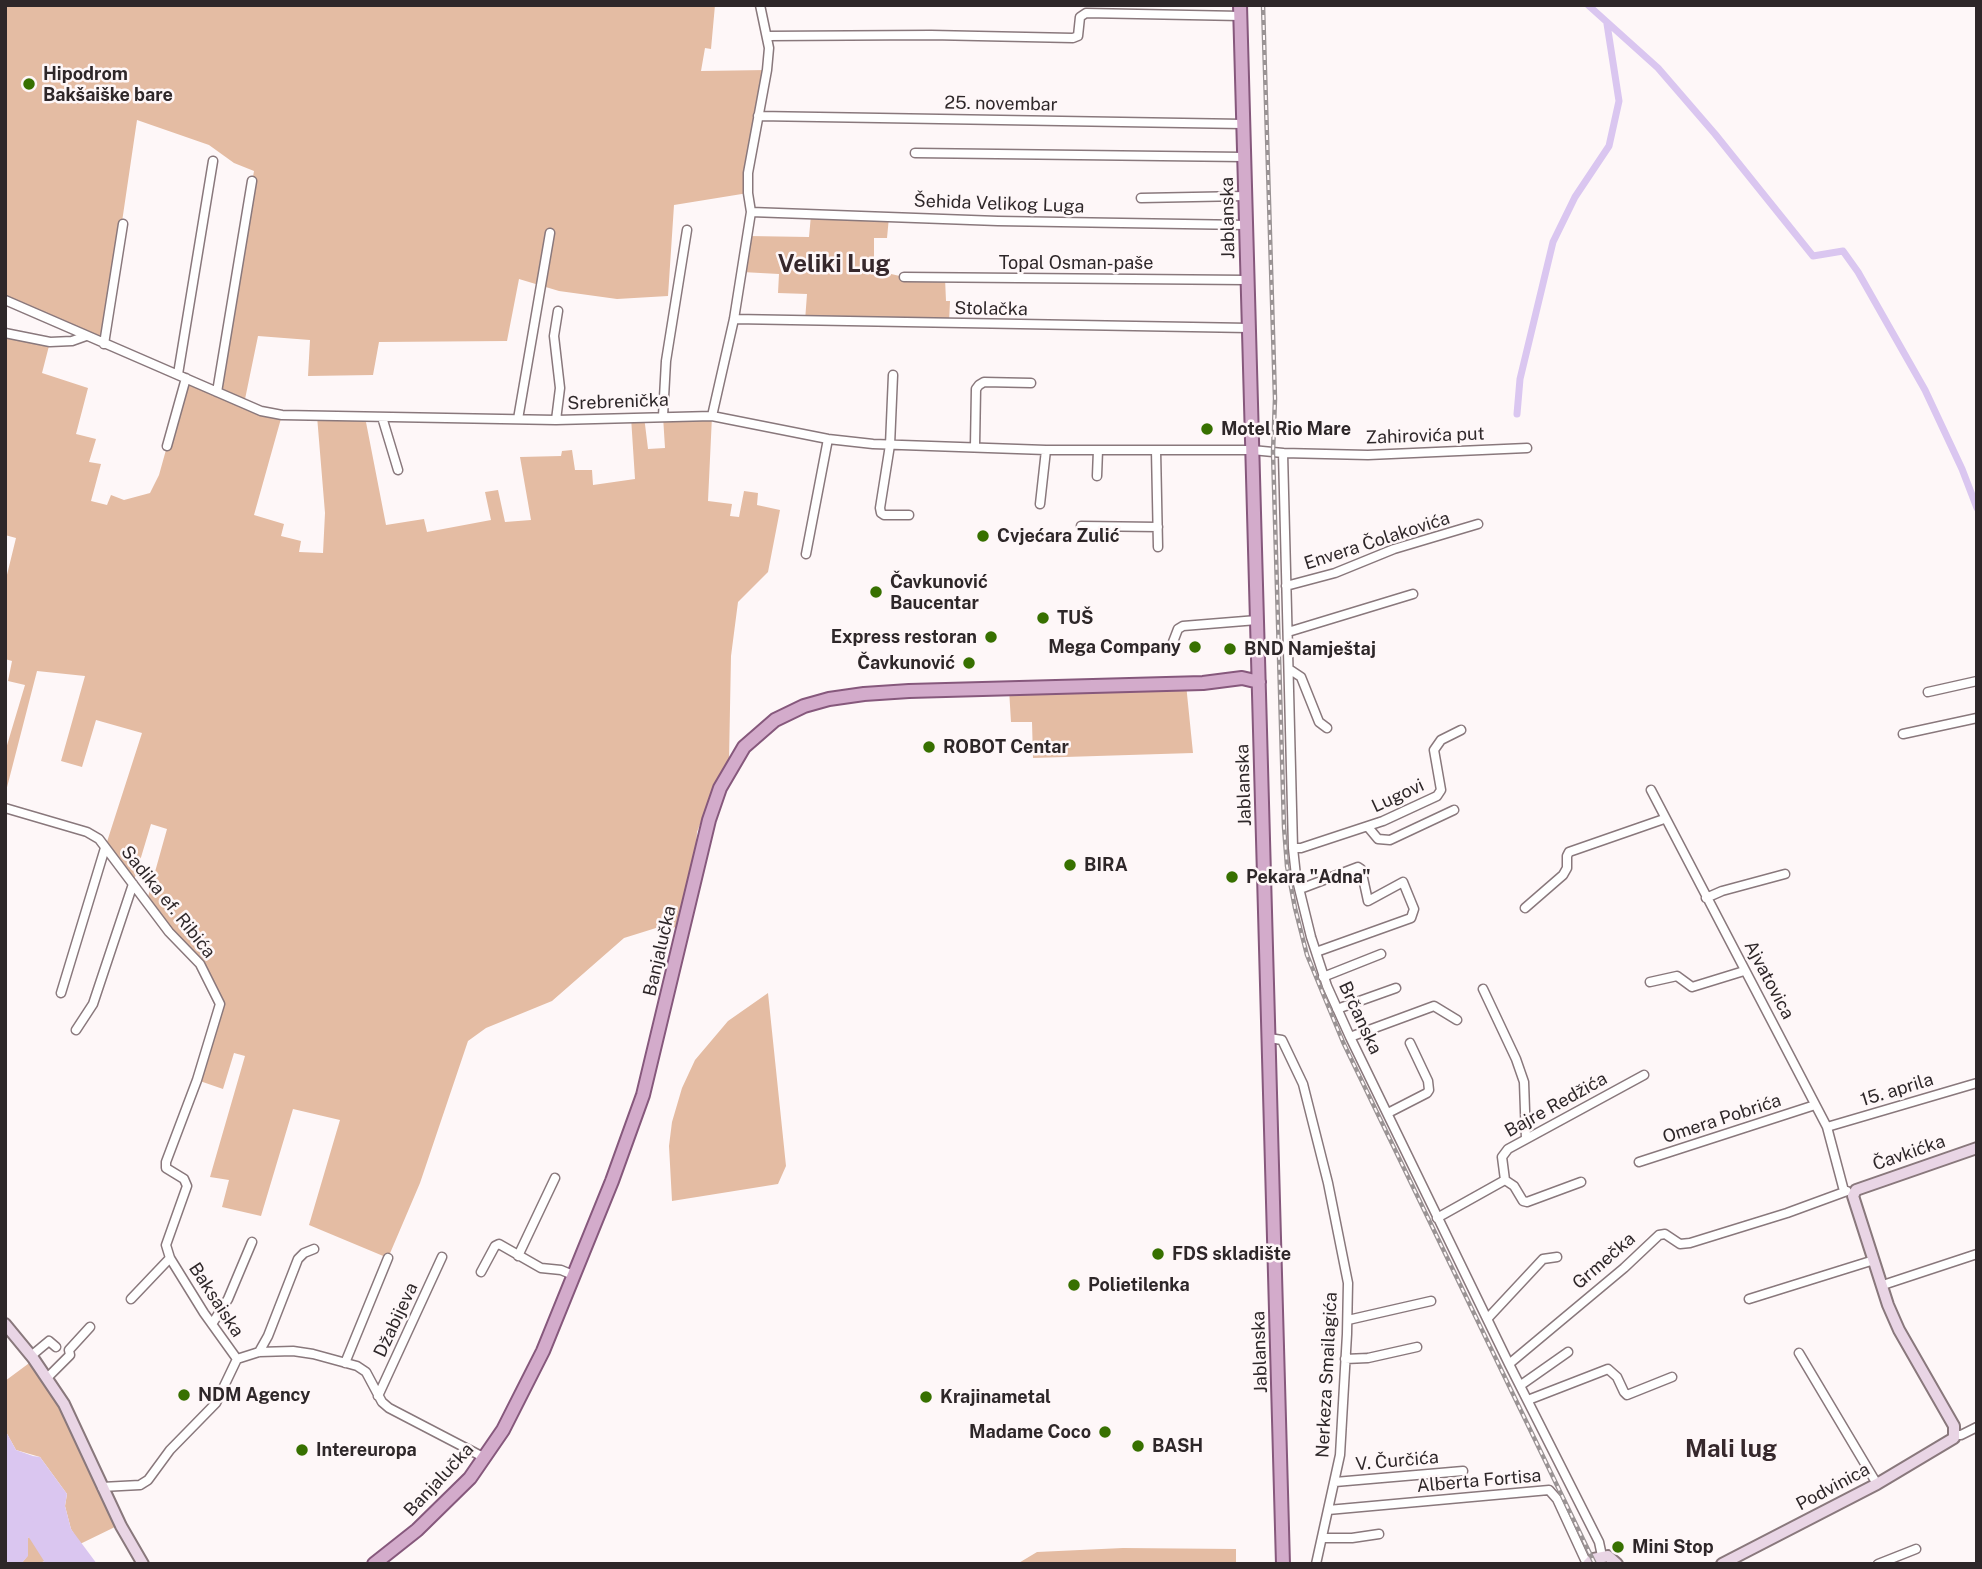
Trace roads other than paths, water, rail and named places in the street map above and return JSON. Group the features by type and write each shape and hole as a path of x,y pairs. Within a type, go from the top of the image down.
{"main road":[{"name":"Jablanska","path":"1240,11 1283,1564"},
{"path":"1235,679 1245,670 1258,646"},
{"path":"1203,683 1249,678 1259,684"},
{"path":"1203,683 1259,684"},
{"name":"Banjalučka","path":"374,1564 442,1507 485,1458 520,1400 543,1351 612,1181 643,1095 709,820 720,788 744,747 775,720 804,706 864,694 1203,683"}],"street":[{"path":"712,416 734,319 751,212 748,173 767,70 767,36 760,5"},
{"path":"767,36 931,34 1073,38 1078,36 1080,17 1086,13 1240,11"},
{"name":"25. novembar","path":"758,116 1243,124"},
{"path":"915,153 1244,157"},
{"path":"167,446 182,376 213,161"},
{"path":"217,392 252,181"},
{"path":"1141,198 1245,196"},
{"name":"Šehida Velikog Luga","path":"751,212 998,221 1246,225"},
{"path":"104,344 123,224"},
{"path":"663,416 666,361 687,230"},
{"path":"519,419 550,233"},
{"name":"Topal Osman-paše","path":"904,277 1247,280"},
{"name":"Srebrenička","path":"5,300 261,411 282,415 556,420 712,416 828,439 890,445 1046,450 1252,450 1283,453"},
{"path":"556,420 560,388 554,335 558,311"},
{"name":"Stolačka","path":"734,319 1248,328"},
{"path":"5,333 50,342 72,341 86,336"},
{"path":"893,374 890,445 880,511 884,515 909,515"},
{"path":"975,446 976,389 979,385 984,382 1031,383"},
{"path":"382,417 398,470"},
{"path":"806,554 828,439"},
{"name":"Zahirovića put","path":"1283,453 1368,455 1527,448"},
{"path":"1040,504 1046,450"},
{"path":"1097,475 1098,450"},
{"path":"1156,450 1158,547"},
{"name":"Brčanska","path":"1283,453 1293,848 1316,952 1350,1037 1599,1542 1602,1556"},
{"name":"Envera Čolakovića","path":"1286,586 1335,573 1394,549 1478,524"},
{"path":"1081,526 1158,527"},
{"path":"1288,632 1413,594"},
{"path":"1173,642 1178,629 1183,626 1257,620"},
{"path":"1289,669 1301,677 1320,722 1327,728"},
{"path":"1928,692 1977,681"},
{"path":"1903,734 1977,718"},
{"name":"Lugovi","path":"1293,848 1301,848 1368,827 1440,793 1434,750 1441,740 1461,730"},
{"name":"Ajvatovica","path":"1651,790 1826,1127 1883,1284 1888,1305 1899,1330 1954,1426 1956,1435"},
{"name":"Sadika ef. Ribića","path":"5,808 94,835 169,932 200,964 219,1002 197,1080"},
{"path":"1368,827 1378,839 1390,840 1454,810"},
{"path":"1525,908 1563,875 1568,866 1569,852 1664,819"},
{"path":"61,993 105,848"},
{"path":"1300,889 1358,867 1363,876 1368,901 1403,882 1413,909 1411,918 1316,952"},
{"path":"1706,898 1747,883 1785,874"},
{"path":"76,1030 93,1004 133,884"},
{"path":"1324,976 1381,954"},
{"path":"1650,982 1677,976 1692,987 1744,971"},
{"path":"1337,1009 1396,988"},
{"path":"1483,989 1524,1082 1526,1139"},
{"path":"1350,1037 1434,1006 1457,1020"},
{"name":"Nerkeza Smailagića","path":"1269,1038 1282,1040 1303,1084 1328,1183 1348,1283 1340,1455 1316,1564"},
{"path":"1388,1113 1429,1090 1428,1081 1410,1043"},
{"name":"Bajre Redžića","path":"1505,1180 1502,1165 1504,1153 1644,1075"},
{"name":"Baksaiska","path":"102,1487 144,1483 170,1450 216,1403 237,1359 170,1258 166,1245 187,1186 184,1178 165,1165 197,1080"},
{"name":"15. aprila","path":"1826,1127 1977,1083"},
{"name":"Omera Pobrića","path":"1639,1162 1815,1105"},
{"name":"Čavkićka","path":"1849,1192 1977,1147"},
{"path":"518,1256 555,1178"},
{"path":"1437,1218 1505,1180 1514,1186 1523,1201 1527,1202 1581,1182"},
{"name":"Grmečka","path":"1509,1364 1624,1268 1659,1235 1665,1234 1681,1244 1690,1243 1849,1192"},
{"path":"212,1324 228,1299 252,1242"},
{"path":"481,1272 497,1244 541,1268 561,1270 573,1275"},
{"path":"260,1352 298,1259 304,1253 314,1250"},
{"path":"1883,1284 1977,1254"},
{"name":"Džabijeva","path":"378,1396 442,1257"},
{"path":"1488,1318 1543,1259 1557,1257"},
{"path":"131,1299 170,1258"},
{"path":"345,1363 388,1258"},
{"path":"1749,1299 1874,1260"},
{"path":"1348,1320 1431,1301"},
{"path":"5,1324 47,1378 72,1420 102,1487 143,1564"},
{"path":"47,1378 70,1355 69,1350 90,1327"},
{"path":"31,1356 49,1341 56,1347"},
{"path":"1345,1359 1368,1358 1417,1348"},
{"path":"237,1359 260,1352 292,1351 363,1368 378,1396 388,1408 485,1458"},
{"path":"1521,1385 1568,1352"},
{"path":"1799,1353 1877,1484"},
{"path":"1528,1400 1608,1369 1617,1377 1627,1395 1672,1377"},
{"path":"1956,1435 1977,1427"},
{"name":"Podvinica","path":"1721,1564 1877,1484 1951,1441 1956,1435"},
{"name":"V. Čurčića","path":"1335,1482 1463,1471"},
{"name":"Alberta Fortisa","path":"1328,1510 1549,1490 1557,1499 1588,1564"},
{"path":"1322,1538 1352,1538 1379,1534"},
{"path":"1878,1564 1916,1549"},
{"path":"1588,1564 1602,1556 1608,1556 1617,1564"}],"waterway":[{"path":"1588,5 1658,68 1813,256 1843,251 1858,272 1925,390 1977,508"},
{"path":"1517,414 1520,379 1553,242 1575,197 1609,146 1619,101 1607,24"},
{"path":"25,1520 53,1564"}],"railway":[{"path":"1263,5 1284,827 1287,866 1295,908 1307,955 1343,1042 1595,1564"}],"place":[{"name":"Hipodrom Bakšaiške bare","path":"29,84"},
{"name":"Motel Rio Mare","path":"1207,429"},
{"name":"Cvjećara Zulić","path":"983,536"},
{"name":"Čavkunović Baucentar","path":"876,592"},
{"name":"TUŠ","path":"1043,618"},
{"name":"Express restoran","path":"991,637"},
{"name":"Mega Company","path":"1195,647"},
{"name":"BND Namještaj","path":"1230,649"},
{"name":"Čavkunović","path":"969,663"},
{"name":"ROBOT Centar","path":"929,747"},
{"name":"BIRA","path":"1070,865"},
{"name":"Pekara \"Adna\"","path":"1232,877"},
{"name":"FDS skladište","path":"1158,1254"},
{"name":"Polietilenka","path":"1074,1285"},
{"name":"NDM Agency","path":"184,1395"},
{"name":"Krajinametal","path":"926,1397"},
{"name":"Madame Coco","path":"1105,1432"},
{"name":"BASH","path":"1138,1446"},
{"name":"Intereuropa","path":"302,1450"},
{"name":"Mini Stop","path":"1618,1547"}],"district":[{"name":"Veliki Lug","path":"834,265"},
{"name":"Mali lug","path":"1731,1450"}]}
